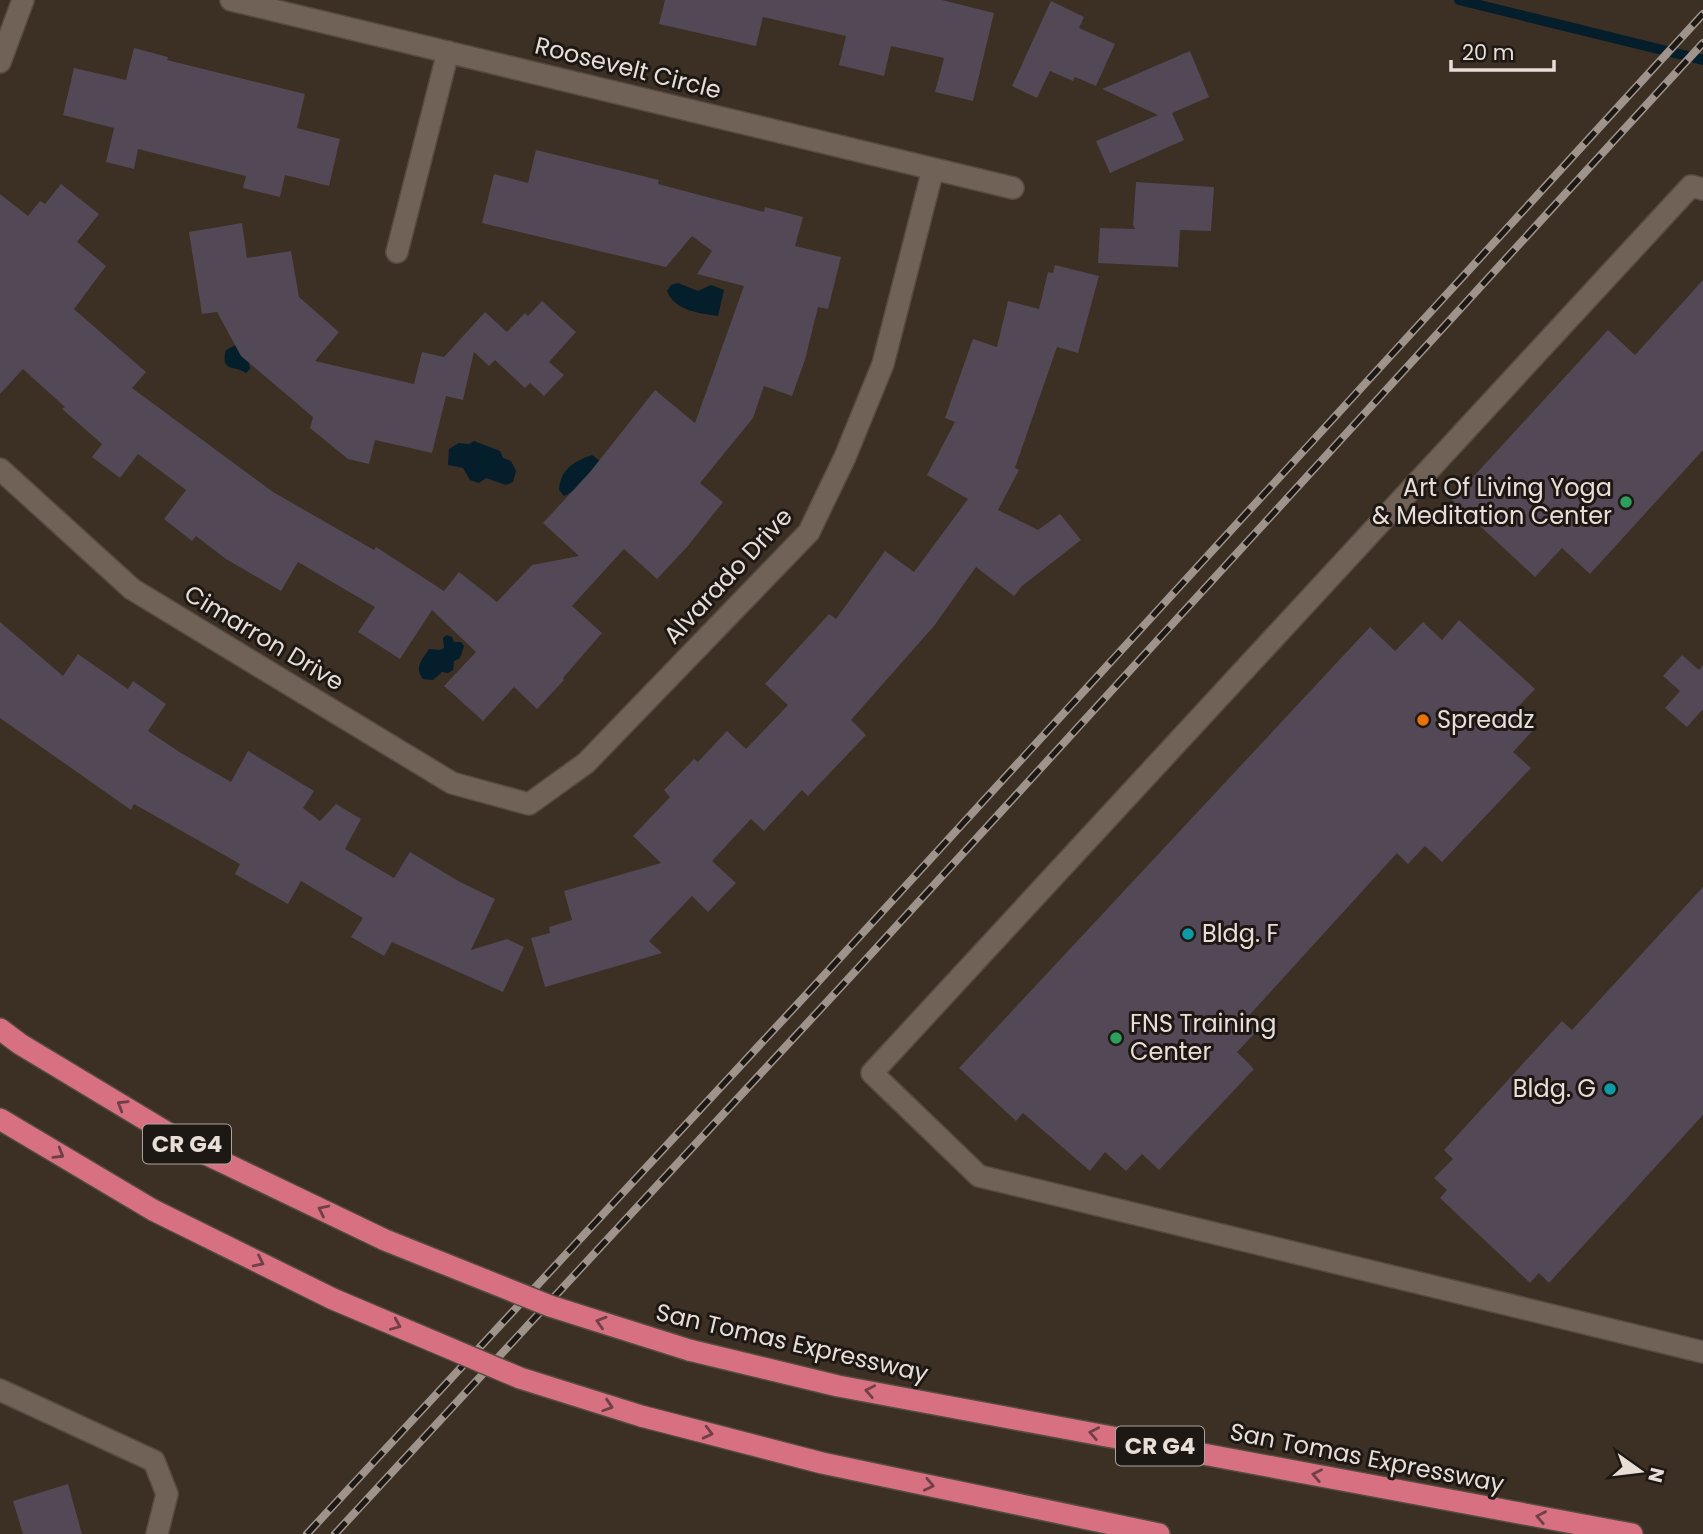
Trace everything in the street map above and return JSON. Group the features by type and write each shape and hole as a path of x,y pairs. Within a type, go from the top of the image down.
{"highway":[{"name":"San Tomas Expressway","path":"0,1029 20,1045 191,1147 385,1240 550,1306 689,1350 838,1386 1632,1534"},
{"name":"CR G4","path":"0,1119 153,1210 333,1299 520,1378 642,1416 822,1462 1160,1534"}],"street":[{"path":"0,61 23,0"},
{"name":"Roosevelt Circle","path":"231,0 1013,188"},
{"path":"397,252 447,52"},
{"name":"Alvarado Drive","path":"529,804 586,763 809,532 845,457 883,364 933,169"},
{"path":"1703,189 1691,186 872,1073 979,1176 1703,1352"},
{"name":"Cimarron Drive","path":"0,469 132,589 452,783 529,804"},
{"path":"0,1390 154,1461 167,1494 157,1534"}],"water":[{"path":"678,283 698,291 711,285 724,290 718,316 688,310 676,303 667,291 671,285"},
{"path":"263,331 249,363 250,369 246,373 227,365 226,350"},
{"path":"474,441 500,451 503,458 511,461 516,471 513,482 506,485 486,478 479,483 470,480 463,468 448,465 449,449 459,443 469,444"},
{"path":"592,455 600,461 575,490 564,496 559,490 565,472 574,463"},
{"path":"447,635 464,646 460,658 454,661 453,670 448,673 442,672 433,680 423,679 419,671 422,660 429,649 444,648 443,638"}],"building":[{"path":"665,0 942,0 994,13 973,101 935,92 944,58 891,46 884,76 839,65 846,36 763,17 756,46 659,24"},
{"path":"1051,1 1084,17 1079,28 1115,44 1096,86 1075,77 1073,81 1050,71 1037,98 1012,86"},
{"path":"134,48 168,57 167,60 305,94 297,128 340,139 329,186 285,175 280,197 243,188 246,176 138,149 134,169 106,162 114,128 63,115 74,68 126,80"},
{"path":"1190,51 1209,97 1172,113 1184,140 1110,173 1096,141 1158,115 1102,89"},
{"path":"536,150 659,180 658,184 764,212 765,207 803,217 795,246 841,257 828,309 818,307 805,360 792,396 764,386 753,418 700,483 723,502 657,579 624,549 572,606 602,633 537,709 514,687 483,721 444,686 476,652 432,610 400,659 358,632 375,607 298,562 281,591 226,559 196,536 192,541 164,519 186,490 138,454 120,478 92,457 102,444 62,409 65,407 23,369 0,394 0,194 28,216 40,201 45,204 61,184 99,214 77,242 106,266 74,309 146,372 132,388 273,492 374,550 376,547 444,591 459,572 497,602 532,565 579,556 543,523 590,472 655,390 695,423 744,286 697,274 712,251 692,236 666,267 482,223 494,174 528,183"},
{"path":"1136,182 1214,187 1211,231 1180,230 1178,267 1098,263 1100,228 1135,229"},
{"path":"242,223 247,258 291,251 299,297 339,332 315,361 414,384 422,352 444,357 485,312 507,332 525,313 528,316 542,301 576,332 549,362 564,375 544,396 530,383 525,388 495,360 489,366 474,352 463,400 446,396 432,453 375,440 369,464 348,459 310,428 313,417 241,356 217,312 202,314 189,232"},
{"path":"1055,265 1099,276 1078,353 1057,347 1015,468 1019,470 998,510 1038,530 1060,514 1081,540 1022,586 1014,596 976,567 934,626 851,720 866,735 808,796 802,790 764,831 751,819 712,861 736,883 708,912 692,896 649,941 662,953 545,987 531,938 550,933 549,927 572,920 564,891 661,863 633,836 670,797 664,790 694,759 698,762 727,731 746,749 788,705 765,684 829,614 836,619 885,551 914,572 968,499 927,475 955,422 945,418 973,339 997,347 1008,301 1039,309 1048,272 1053,273"},
{"path":"1703,280 1703,450 1590,574 1562,548 1535,577 1452,500 1608,330 1635,355"},
{"name":"Bldg. F","path":"1459,620 1535,689 1516,709 1536,727 1513,752 1531,768 1442,862 1425,846 1408,864 1397,853 1245,1020 1257,1031 1237,1052 1254,1069 1159,1170 1142,1154 1126,1171 1105,1152 1090,1171 1023,1113 1016,1121 959,1068 1370,627 1395,651 1423,622 1442,640"},
{"path":"0,622 63,676 78,654 128,689 133,681 166,704 148,731 231,782 248,751 314,791 303,808 320,821 336,804 361,819 345,849 394,878 410,852 495,899 471,950 507,939 524,947 503,992 392,942 384,956 351,937 363,918 301,881 288,904 235,874 240,864 134,804 131,810 0,718"},
{"path":"1682,655 1699,670 1703,665 1703,711 1687,727 1665,708 1680,691 1663,676"},
{"name":"Bldg. G","path":"1703,887 1703,1115 1549,1283 1539,1273 1530,1283 1440,1198 1447,1190 1434,1178 1453,1159 1444,1150 1562,1021 1572,1030"},
{"path":"68,1484 82,1534 23,1534 13,1501"}],"waterway":[{"path":"1459,0 1703,60"}],"railway":[{"path":"307,1534 817,983 1703,14"},
{"path":"335,1534 850,977 1703,43"}],"place":[{"name":"Art Of Living Yoga & Meditation Center","path":"1626,502"},
{"name":"Spreadz","path":"1423,720"},
{"name":"Bldg. F","path":"1188,934"},
{"name":"FNS Training Center","path":"1116,1038"},
{"name":"Bldg. G","path":"1610,1089"}]}
